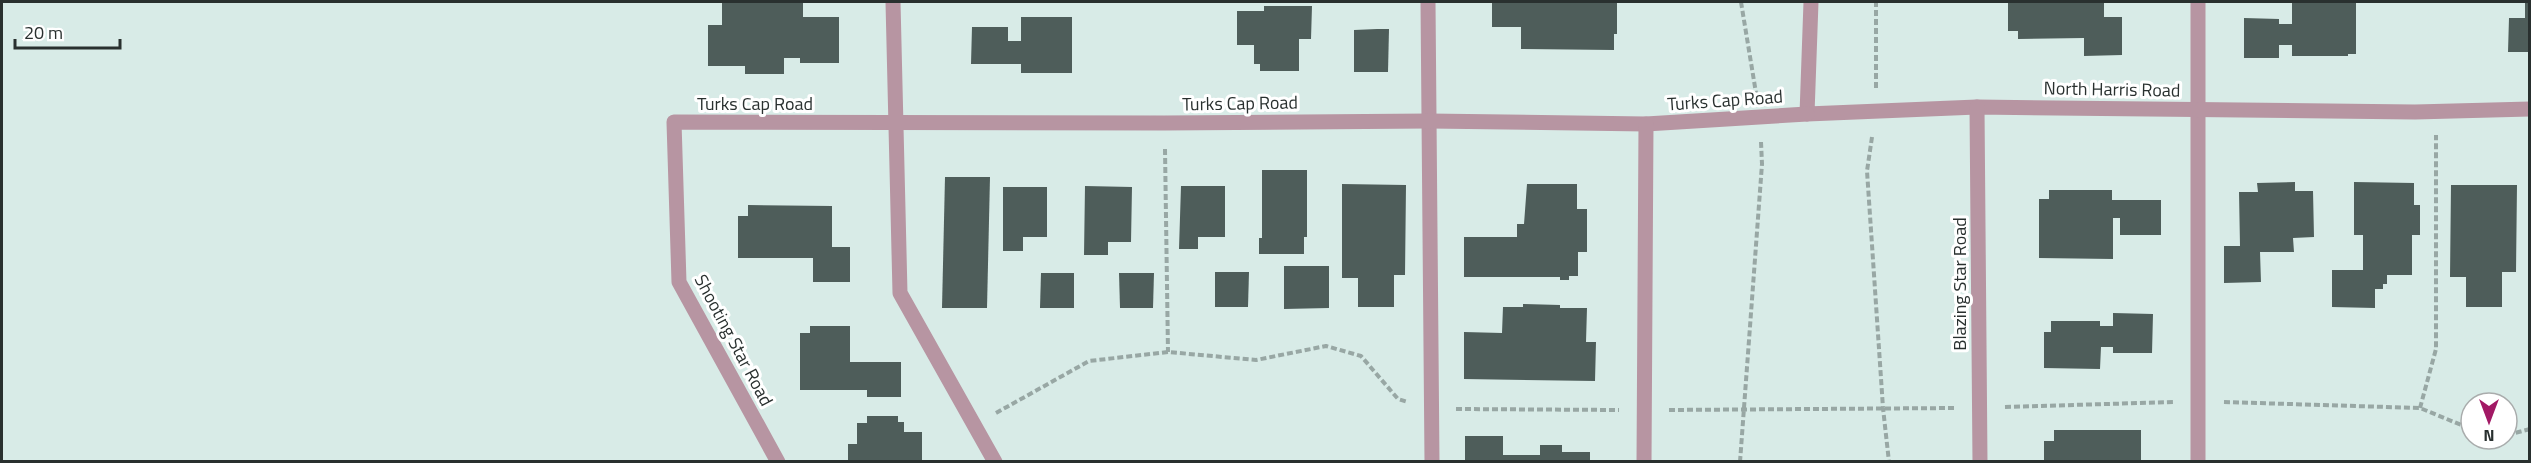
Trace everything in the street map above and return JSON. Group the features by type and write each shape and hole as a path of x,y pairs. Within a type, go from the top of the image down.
{"street":[{"path":"893,2 900,293 995,462"},
{"path":"1428,2 1431,462"},
{"path":"1807,114 1811,2"},
{"path":"2198,2 2198,462"},
{"name":"North Harris Road","path":"1807,114 1977,107 2436,111 2529,109"},
{"name":"Blazing Star Road","path":"1977,107 1980,462"},
{"name":"Turks Cap Road","path":"674,122 1429,121 1646,124 1807,114"},
{"name":"Shooting Star Road","path":"674,122 679,282 778,462"},
{"path":"1644,462 1646,124"}],"path":[{"path":"1740,462 1762,164 1760,117 1741,2"},
{"path":"1876,2 1876,111 1866,171 1889,462"},
{"path":"2420,408 2436,349 2436,111"},
{"path":"1164,123 1168,352"},
{"path":"975,425 1089,362 1168,352 1256,360 1326,346 1360,356 1398,399 1431,409 1980,408 2198,402 2420,408 2459,424"}],"building":[{"path":"803,2 803,17 839,17 839,63 800,63 800,58 784,58 784,74 745,74 745,66 708,66 708,25 722,25 722,3"},
{"path":"1492,2 1617,2 1617,34 1614,34 1614,50 1521,49 1521,27 1492,27"},
{"path":"2008,2 2104,2 2104,17 2122,17 2122,55 2084,56 2084,38 2018,39 2018,31 2008,31"},
{"path":"2292,2 2356,2 2356,54 2292,56 2292,45 2279,45 2279,58 2244,58 2244,18 2279,19 2279,24 2292,24"},
{"path":"2525,2 2530,2 2530,52 2508,52 2509,18 2525,18"},
{"path":"1264,6 1312,6 1311,39 1299,39 1299,71 1260,71 1260,64 1254,64 1254,45 1237,45 1237,11 1264,11"},
{"path":"1021,17 1072,17 1072,73 1021,73 1021,64 971,64 972,27 1008,27 1008,41 1021,41"},
{"path":"1389,29 1388,72 1354,72 1354,30"},
{"path":"1262,170 1307,170 1307,237 1304,237 1304,254 1259,254 1259,238 1262,238"},
{"path":"945,177 990,177 987,308 942,308"},
{"path":"2295,182 2295,191 2313,191 2314,237 2293,238 2294,252 2260,252 2261,282 2224,283 2224,246 2240,246 2239,192 2258,192 2257,183"},
{"path":"2354,182 2414,183 2414,205 2420,205 2420,235 2412,235 2412,275 2387,275 2387,284 2383,284 2383,289 2375,289 2375,308 2332,307 2332,270 2363,270 2363,235 2354,235"},
{"path":"1342,184 1406,185 1405,275 1394,275 1394,307 1358,307 1358,278 1342,278"},
{"path":"1527,184 1577,184 1577,209 1587,209 1587,252 1578,252 1578,276 1569,276 1569,280 1560,280 1560,277 1464,277 1464,237 1517,237 1517,224 1524,224"},
{"path":"2451,185 2517,185 2516,272 2502,272 2502,307 2466,307 2466,277 2450,277"},
{"path":"1085,186 1132,187 1131,242 1108,242 1108,255 1084,255"},
{"path":"1181,186 1225,186 1225,237 1198,237 1198,249 1179,249"},
{"path":"1003,187 1047,187 1047,237 1023,237 1023,251 1003,251"},
{"path":"2049,190 2112,190 2112,200 2161,200 2161,235 2120,235 2120,218 2113,218 2113,259 2039,258 2039,199 2049,199"},
{"path":"748,205 832,206 832,247 850,247 850,282 813,282 813,258 738,258 738,216 748,216"},
{"path":"1284,266 1329,266 1329,308 1284,309"},
{"path":"1215,272 1249,272 1248,307 1215,307"},
{"path":"1041,273 1074,273 1074,308 1040,308"},
{"path":"1119,273 1154,273 1153,308 1120,308"},
{"path":"1523,304 1587,308 1586,342 1596,342 1595,381 1464,379 1464,332 1502,333 1503,307 1523,307"},
{"path":"2113,313 2153,314 2152,353 2113,353 2113,347 2101,347 2100,369 2044,368 2044,332 2051,332 2051,321 2100,321 2100,326 2113,326"},
{"path":"810,326 850,326 850,362 901,362 901,397 867,397 867,390 800,390 800,333 810,333"},
{"path":"867,416 898,416 898,422 904,422 904,432 922,432 922,462 848,462 848,444 857,444 857,423 867,423"},
{"path":"2054,430 2141,430 2141,462 2044,462 2044,441 2054,441"},
{"path":"1465,436 1503,436 1503,455 1540,455 1540,445 1562,445 1562,452 1590,452 1590,462 1465,462"}]}
